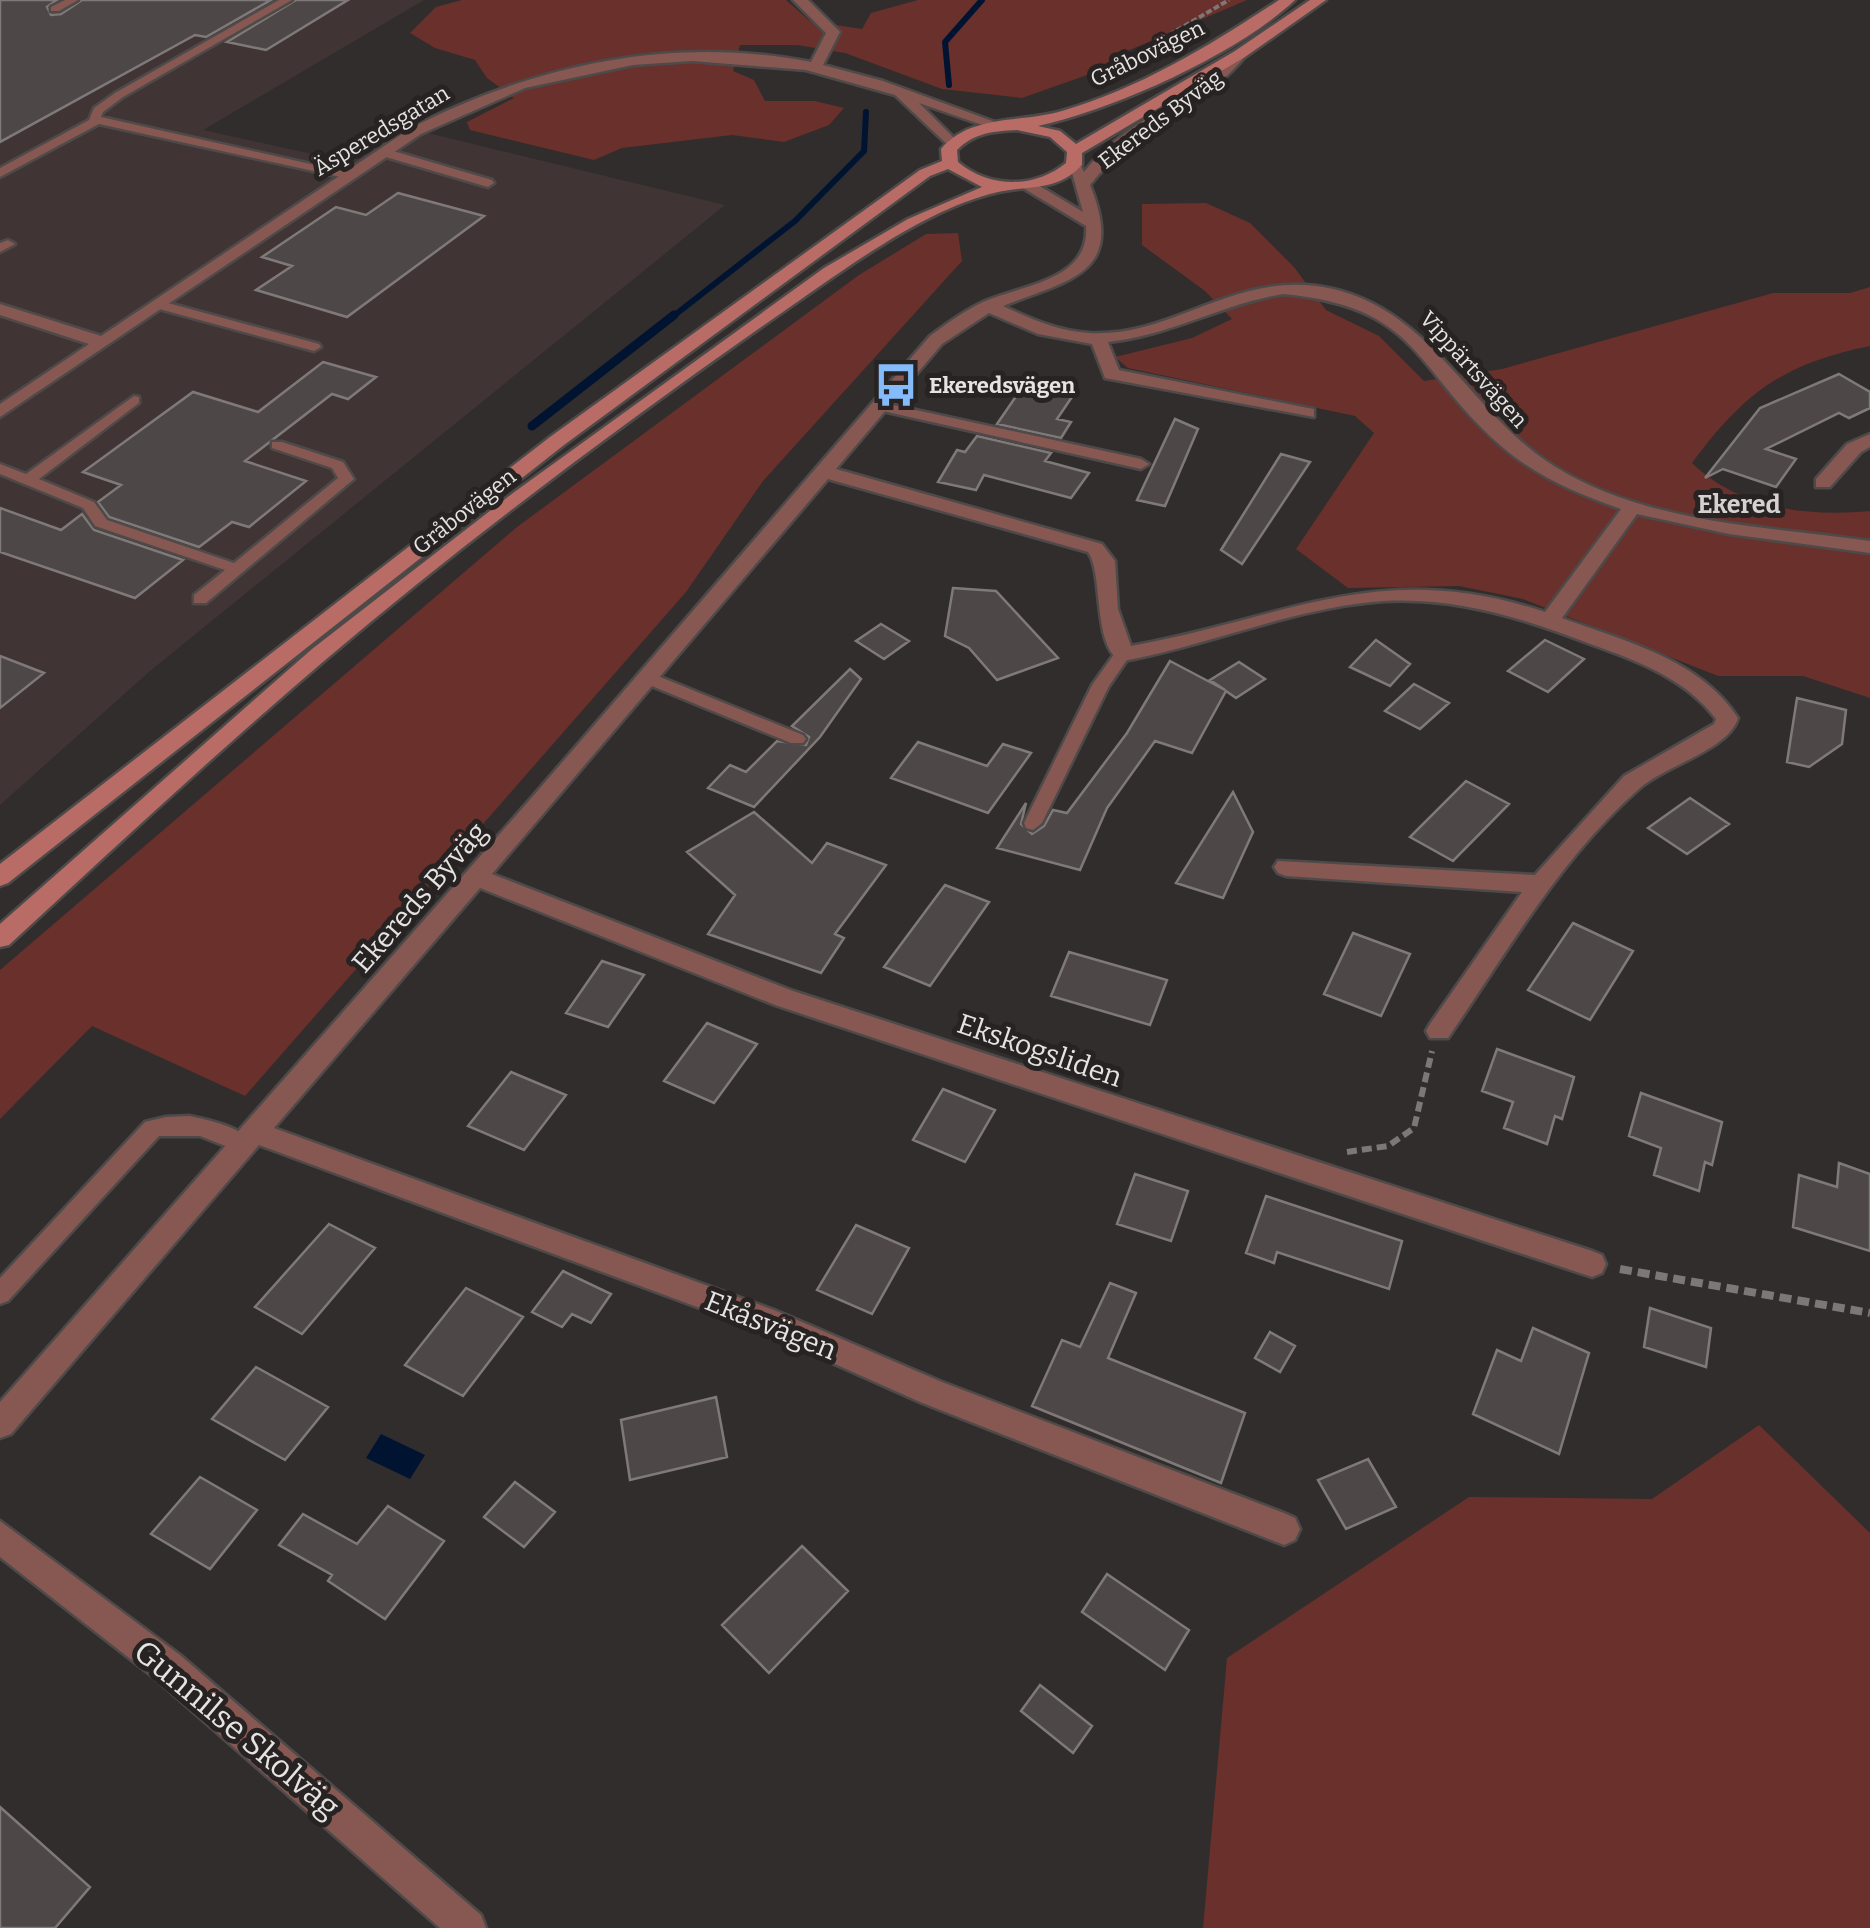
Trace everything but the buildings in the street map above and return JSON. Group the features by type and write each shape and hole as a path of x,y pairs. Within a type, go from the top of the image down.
{"main road":[{"name":"Gråbovägen","path":"1017,126 1078,112 1148,84 1222,44 1288,0"},
{"name":"Gråbovägen","path":"1028,185 1058,178 1075,158 1319,0"},
{"path":"1028,185 1002,186 969,178 950,163 952,144 970,132 1017,126 1054,134 1075,158"},
{"name":"Gråbovägen","path":"0,877 557,441 925,173 950,163"},
{"name":"Gråbovägen","path":"0,938 274,693 569,460 787,302 884,240 950,204 1002,186"}],"street":[{"path":"800,0 832,32 815,68"},
{"name":"Ekereds Byväg","path":"1081,186 1098,164 1226,70 1240,54"},
{"name":"Äsperedsgatan","path":"0,412 384,152 460,108 569,72 696,59 774,61 862,79 998,126"},
{"name":"Äsperedsgatan","path":"902,95 952,144"},
{"name":"Ekereds Byväg","path":"0,1424 936,340 988,306 1075,271 1092,251 1095,236 1090,222 1094,211 1081,186 1075,158"},
{"path":"1028,185 1090,222"},
{"name":"Vippärtsvägen","path":"988,306 1049,335 1099,340 1136,336 1270,291 1323,291 1366,302 1411,330 1510,445 1563,477 1632,508 1723,530 1870,548"},
{"path":"0,309 102,342"},
{"path":"1099,340 1110,374 1308,413"},
{"path":"1823,483 1854,448 1870,440"},
{"path":"822,471 1096,548 1105,561 1108,609 1123,654 1336,602 1386,595 1479,603 1549,620 1687,679 1716,698 1726,718 1724,728 1634,780 1542,884 1439,1032"},
{"path":"1549,620 1632,508"},
{"path":"1286,867 1542,884"},
{"name":"Ekskogsliden","path":"475,878 784,998 1592,1264"},
{"name":"Ekåsvägen","path":"249,1138 764,1320 931,1392 1284,1529"},
{"name":"Gunnilse Skolväg","path":"0,1537 168,1667 468,1928"}],"lane":[{"path":"55,9 73,0"},
{"path":"0,173 94,120 98,110 119,96 286,0"},
{"path":"94,120 346,176"},
{"path":"384,152 488,184"},
{"path":"156,304 314,347"},
{"path":"28,479 134,400"},
{"path":"879,406 1140,464"},
{"path":"200,600 346,479 338,466 277,445"},
{"path":"0,468 88,505 101,523 236,569"},
{"path":"1033,823 1101,685 1123,654"},
{"path":"648,678 797,739"},
{"path":"0,1294 153,1128 178,1122 198,1124 249,1138"}],"path":[{"path":"1084,83 1229,0"},
{"path":"1333,1153 1388,1146 1405,1138 1414,1128 1439,1032"},
{"path":"1592,1264 1870,1313"}],"shaded area":[{"path":"0,0 424,0 203,130 335,159 395,125 725,205 150,671 0,805"},
{"path":"462,0 786,0 810,21 862,29 871,13 918,0 1247,0 1125,52 1087,75 1022,98 942,89 845,53 797,45 740,45 733,71 754,80 765,101 815,101 844,108 829,125 784,142 732,135 622,148 594,160 470,130 467,122 514,98 487,78 475,60 435,48 410,33 436,7"},
{"path":"1206,203 1250,223 1294,267 1326,310 1379,336 1424,381 1502,369 1773,293 1850,293 1870,287 1870,346 1813,362 1768,385 1730,417 1692,463 1731,491 1775,507 1822,512 1870,511 1870,698 1803,676 1718,676 1523,599 1459,586 1348,588 1296,549 1374,433 1355,416 1128,368 1115,357 1192,338 1232,319 1205,291 1142,245 1142,204"},
{"path":"958,233 962,261 763,481 686,592 245,1096 92,1026 0,1119 0,970 517,527 859,275 926,234"},
{"path":"1759,1425 1870,1533 1870,1928 1203,1928 1227,1658 1469,1497 1652,1499"}],"water":[{"path":"381,1434 425,1455 410,1479 366,1458"}],"waterway":[{"path":"949,85 945,42 982,0"},
{"path":"671,318 795,221 864,151 866,112"},
{"path":"532,426 674,315"}],"place":[{"name":"Ekeredsvägen","path":"896,385"}],"district":[{"name":"Ekered","path":"1739,504"}]}
